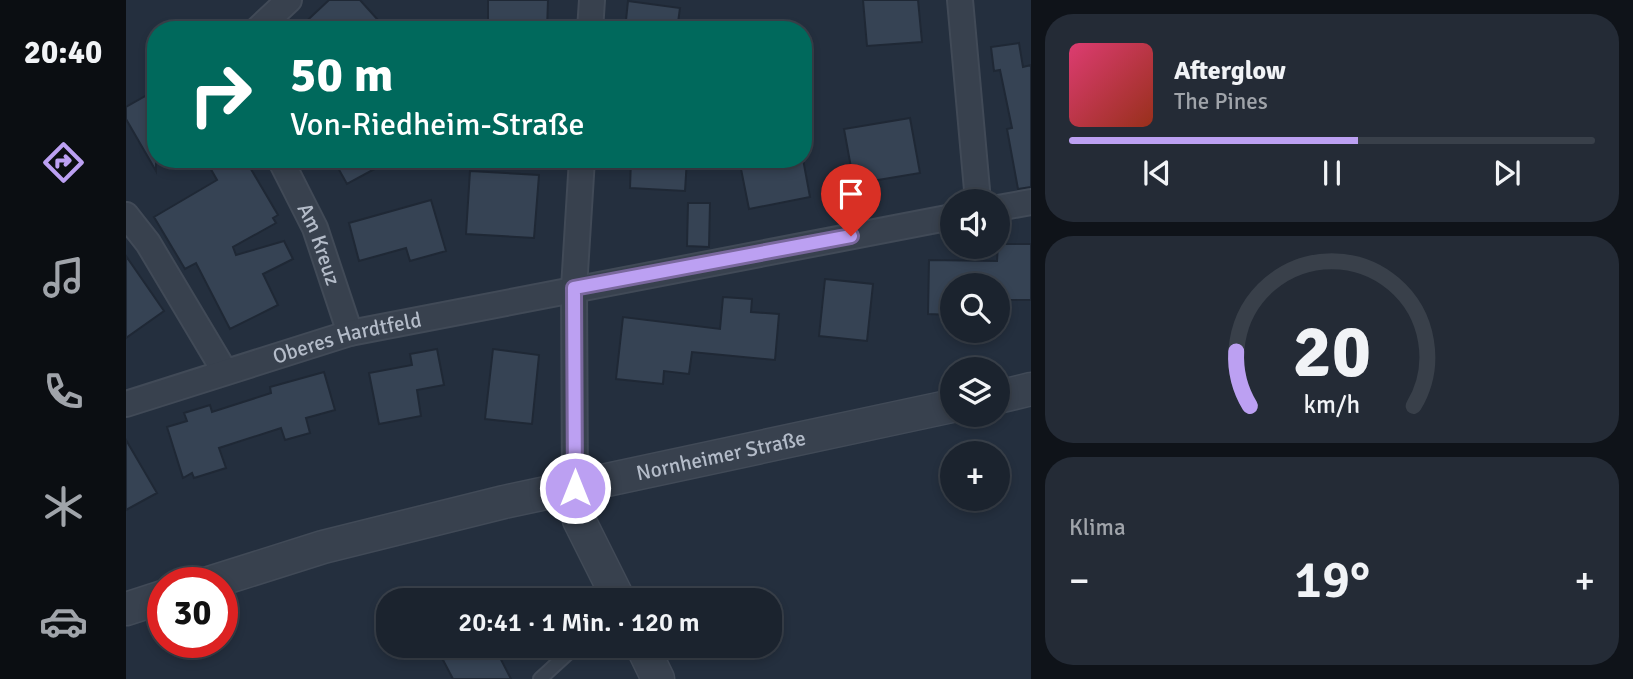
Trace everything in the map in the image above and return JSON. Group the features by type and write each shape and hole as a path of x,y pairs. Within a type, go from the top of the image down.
{"street":[{"path":"267,21 289,0"},
{"path":"591,21 592,0"},
{"path":"960,0 977,189"},
{"name":"Am Kreuz","path":"285,168 315,228 350,333"},
{"path":"581,168 574,288 575,488 579,520 613,588"},
{"path":"1010,206 1031,202"},
{"path":"126,215 148,243 225,372"},
{"name":"Oberes Hardtfeld","path":"126,404 350,333 940,219"},
{"path":"1010,394 1031,389"},
{"name":"Nornheimer Straße","path":"238,574 323,547 504,502 940,409"},
{"path":"126,609 147,602"},
{"path":"648,658 658,679"}],"lane":[{"path":"540,679 563,658"}],"building":[{"path":"329,0 360,0 379,21 307,21"},
{"path":"488,0 548,0 547,21 488,21"},
{"path":"863,0 918,0 922,42 867,46"},
{"path":"628,1 680,8 678,21 626,21"},
{"path":"1019,43 1023,67 1031,65 1031,187 1018,189 1007,129 1012,128 1000,70 994,71 991,47"},
{"path":"147,95 147,155 126,119 126,107"},
{"path":"910,118 920,173 854,184 844,129"},
{"path":"210,168 250,168 278,215 273,218 276,223 233,247 236,255 284,241 293,259 263,274 278,305 230,329 196,263 185,269 154,217 217,180"},
{"path":"338,168 376,168 347,184"},
{"path":"631,168 686,168 685,191 630,188"},
{"path":"741,168 805,168 810,197 749,209"},
{"path":"470,171 539,175 534,238 466,234"},
{"path":"431,200 446,251 410,261 406,248 359,261 349,223"},
{"path":"688,203 710,203 709,247 687,246"},
{"path":"1010,244 1031,244 1031,300 1010,300 1010,273 940,273 940,314 928,314 929,260 1010,259"},
{"path":"126,256 164,311 126,338"},
{"path":"825,279 873,284 867,341 819,336"},
{"path":"723,297 752,299 751,312 779,314 775,360 692,352 689,374 664,371 663,384 616,379 623,317 720,329"},
{"path":"437,349 444,385 417,390 421,416 379,424 369,373 412,365 410,354"},
{"path":"493,349 539,355 532,424 485,419"},
{"path":"324,372 335,410 306,418 310,433 285,440 281,428 219,448 226,468 194,478 192,473 183,478 167,427 187,421 184,413 210,405 212,412 271,393 270,387"},
{"path":"126,440 157,493 126,510"},
{"path":"500,658 511,679 453,679 443,660"}],"route":[{"path":"575,488 574,288 851,236"}]}
